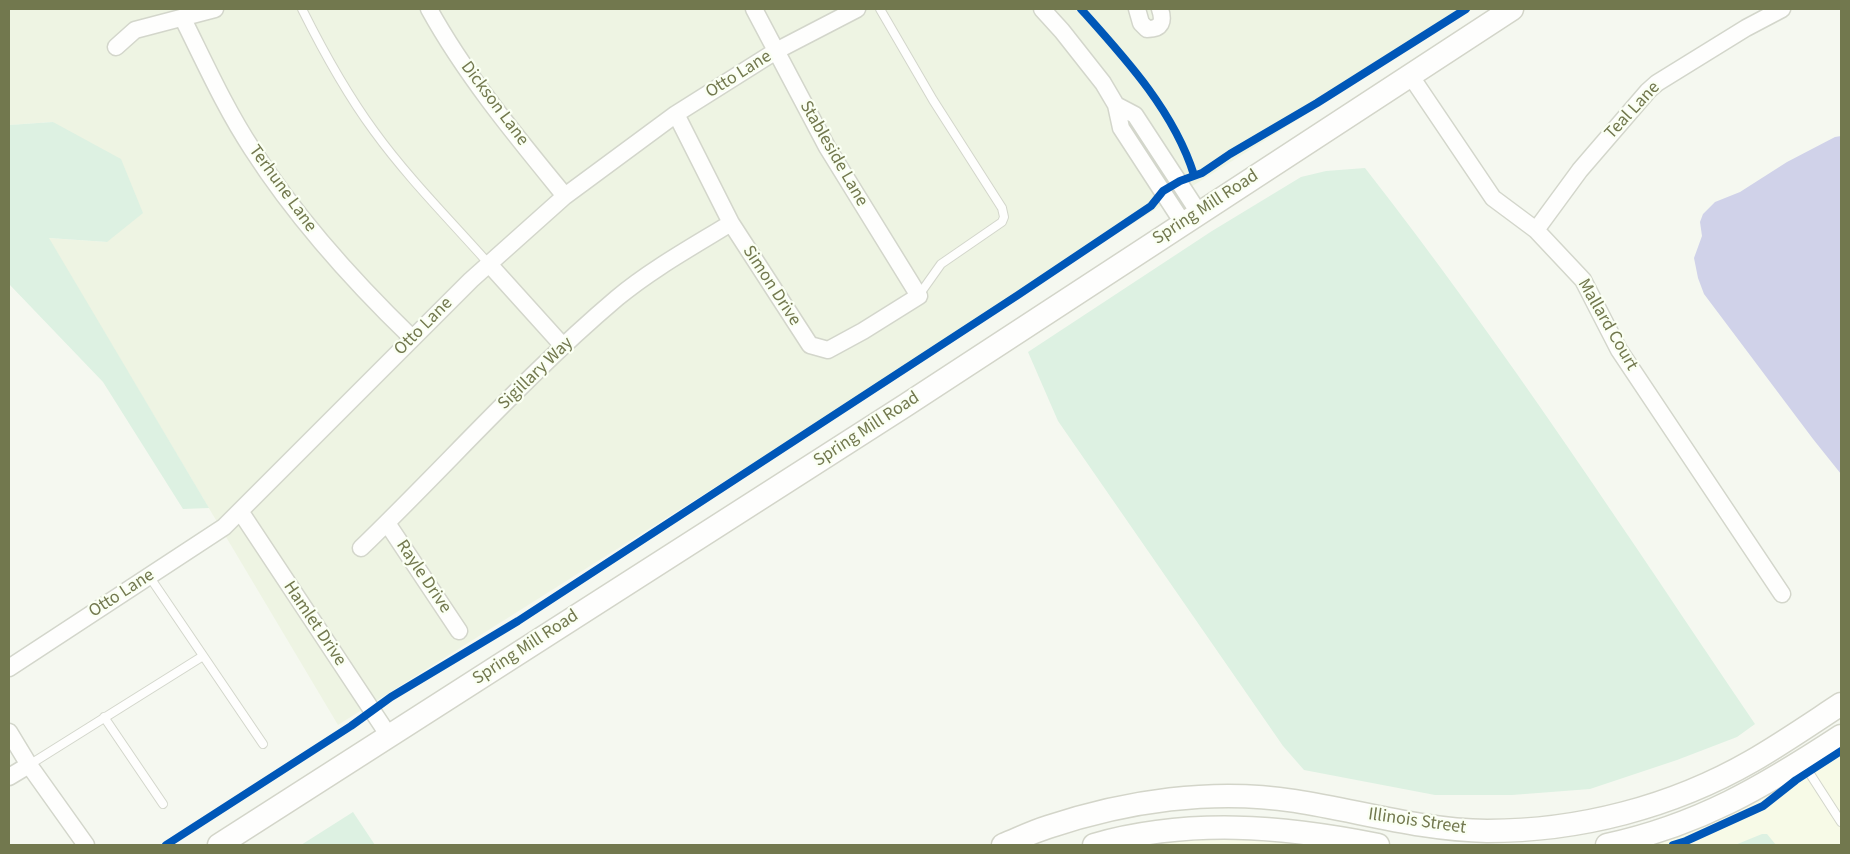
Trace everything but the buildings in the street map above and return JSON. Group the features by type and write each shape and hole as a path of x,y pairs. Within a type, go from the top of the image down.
{"street":[{"path":"116,47 135,30 215,9"},
{"name":"Dickson Lane","path":"429,9 474,81 524,147 565,196"},
{"name":"Stableside Lane","path":"754,9 827,147 919,296"},
{"name":"Otto Lane","path":"9,668 224,527 412,338 489,264 565,196 676,114 776,51 857,9"},
{"path":"1042,9 1103,83 1116,105 1121,128 1191,218"},
{"path":"1137,9 1141,23 1147,29 1154,29 1161,24 1163,18 1160,9"},
{"name":"Spring Mill Road","path":"219,845 906,405 1512,9"},
{"name":"Teal Lane","path":"1536,230 1580,170 1656,83 1746,28 1782,9"},
{"name":"Terhune Lane","path":"183,18 218,91 247,141 291,205 344,268 412,338"},
{"name":"Mallard Court","path":"1410,75 1494,198 1536,230 1583,280 1619,350 1782,594"},
{"name":"Simon Drive","path":"676,114 731,223 810,345 828,350 863,331 919,296"},
{"name":"Sigillary Way","path":"362,548 564,346 618,298 660,266 731,223"},
{"path":"489,264 564,346"},
{"name":"Hamlet Drive","path":"240,511 389,736"},
{"name":"Rayle Drive","path":"387,523 459,631"},
{"name":"Illinois Street","path":"1003,845 1046,827 1099,812 1154,801 1210,796 1238,796 1294,801 1430,827 1486,831 1568,825 1622,814 1701,787 1750,762 1841,704"},
{"path":"9,732 86,845"},
{"path":"1607,845 1649,835 1702,816 1753,792 1841,736"},
{"path":"9,777 29,764"},
{"name":"Illinois Street","path":"1094,845 1154,833 1218,828 1292,830 1368,844"}],"lane":[{"path":"302,9 342,83 374,131 408,173 489,264"},
{"path":"880,9 938,108 1002,208 1004,216 1002,222 941,264 919,296"},
{"path":"149,576 263,744"},
{"path":"29,764 203,656"},
{"path":"104,717 163,804"},
{"path":"1802,762 1841,822"}],"shaded area":[{"path":"9,9 1473,9 338,725 48,238 107,242 53,122 9,125"},
{"path":"53,122 121,159 143,213 107,242 49,238 209,508 183,509 103,382 9,284 9,125"},
{"path":"1365,168 1516,373 1755,724 1737,737 1677,760 1590,789 1512,795 1435,795 1304,770 1283,746 1058,421 1028,352 1212,231 1301,177 1326,171"},
{"path":"1841,748 1841,845 1645,845 1728,814 1786,785"},
{"path":"353,812 375,845 301,845"},
{"path":"1762,834 1767,834 1776,845 1735,845"},
{"path":"1241,835 1339,845 1138,845 1187,838"}],"water":[{"path":"1841,136 1841,474 1704,294 1694,258 1702,236 1700,222 1703,214 1715,202 1740,192 1787,162 1835,137"}],"cycle path":[{"path":"1081,9 1131,66 1161,107 1174,129 1194,175"},
{"path":"166,845 351,726 391,697 518,621 1018,295 1151,206 1163,191 1180,181 1202,173 1466,9"},
{"path":"1673,845 1763,806 1796,780 1841,751"}]}
